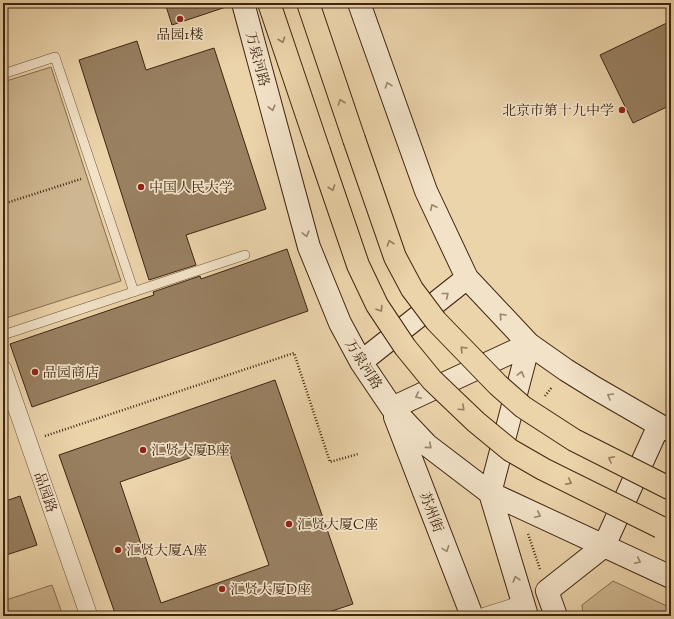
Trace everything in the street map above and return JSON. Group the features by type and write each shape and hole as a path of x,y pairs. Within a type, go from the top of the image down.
{"highway":[{"name":"万泉河路","path":"269,3 358,265 377,305 405,347 432,380 476,422 510,450 543,469 666,530"},
{"path":"308,3 395,257 412,288 436,321 498,385 523,407 574,440 671,489"}],"street":[{"name":"万泉河路","path":"243,3 309,247 340,324 361,362 392,408 427,445 490,493 671,577"},
{"path":"359,3 426,192 467,278 529,344 566,370 665,428 604,546 547,591 556,616"},
{"path":"361,362 467,278"},
{"path":"392,408 529,344"},
{"path":"485,616 525,610 490,493 529,344"},
{"name":"品园路","path":"3,369 89,616"},
{"name":"苏州街","path":"392,408 472,616"}],"lane":[{"path":"3,74 55,57 134,292"},
{"path":"3,336 245,255"}],"path":[{"path":"3,204 94,174"},
{"path":"28,442 294,353 330,462 358,454"},
{"path":"659,616 671,612"}],"shaded area":[{"path":"51,67 121,281 6,318 3,308 3,82"},
{"path":"613,581 671,608 671,616 583,616 582,605"},
{"path":"52,585 63,616 3,616 3,601"}],"building":[{"name":"品园1楼","path":"165,3 229,3 229,6 172,25"},
{"path":"671,21 671,105 633,123 600,55"},
{"path":"137,41 146,70 214,48 266,209 186,235 196,265 149,280 79,60"},
{"path":"287,249 308,311 32,407 10,344 154,295 153,292 200,276 201,279"},
{"path":"275,380 353,604 317,616 116,616 59,455","holes":["227,445 269,565 161,603 120,482"]},
{"path":"20,496 37,545 3,556 3,502"}],"place":[{"name":"品园1楼","path":"180,19"},
{"name":"北京市第十九中学","path":"622,110"},
{"name":"中国人民大学","path":"141,187"},
{"name":"品园商店","path":"35,372"},
{"name":"汇贤大厦B座","path":"143,450"},
{"name":"汇贤大厦C座","path":"289,524"},
{"name":"汇贤大厦A座","path":"118,550"},
{"name":"汇贤大厦D座","path":"222,589"}]}
